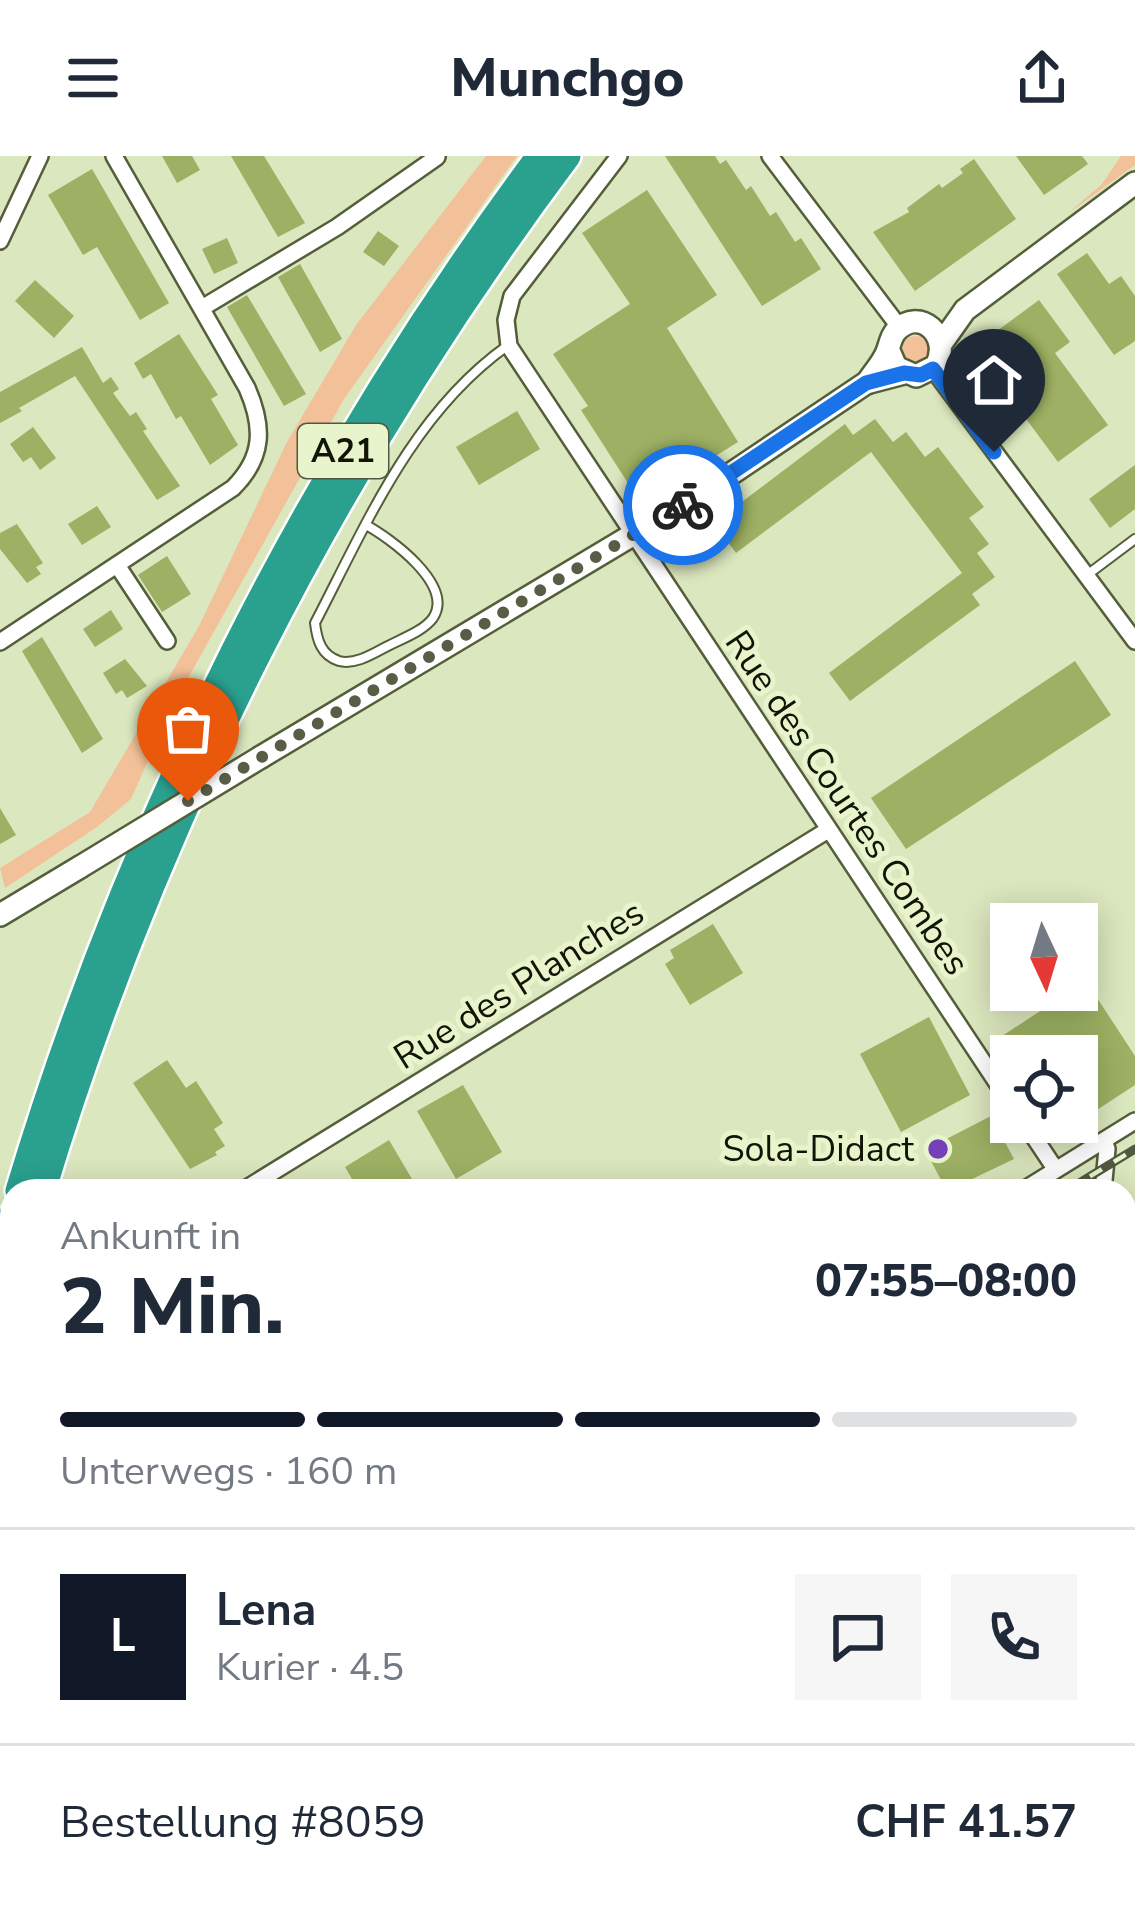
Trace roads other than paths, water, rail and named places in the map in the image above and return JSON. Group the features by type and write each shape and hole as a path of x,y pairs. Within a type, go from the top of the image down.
{"highway":[{"name":"A21","path":"24,1179 118,907 221,676 282,558 372,404 465,260 540,156"},
{"name":"A21","path":"46,1179 138,917 244,680 399,402 468,295 568,156"}],"street":[{"path":"0,241 40,156"},
{"path":"0,642 233,488 256,456 261,431 255,404 114,156"},
{"path":"508,346 506,320 512,296 619,156"},
{"path":"770,156 900,328"},
{"path":"202,308 337,226 437,157"},
{"path":"904,373 893,364 889,351 891,338 900,328 965,310 1135,183"},
{"path":"941,344 965,310"},
{"path":"866,383 933,369 941,344 935,331 924,324"},
{"name":"Rue des Courtes Combes","path":"508,346 990,1073"},
{"path":"0,915 768,452 866,383 889,351"},
{"path":"933,369 1135,641"},
{"path":"117,566 166,640"},
{"name":"Rue des Planches","path":"261,1179 828,830"},
{"path":"1041,1179 1135,1121"},
{"path":"1104,1141 1104,1179"},
{"path":"1038,1143 1056,1170"}],"lane":[{"path":"366,525 392,540 427,577 437,603 433,618 420,628 366,657 338,661 324,652 315,623 376,502 423,428 479,366 508,346"},
{"path":"1086,575 1135,539"}],"railway":[{"path":"1086,1179 1135,1149"}],"place":[{"name":"Sola-Didact","path":"938,1149"}]}
